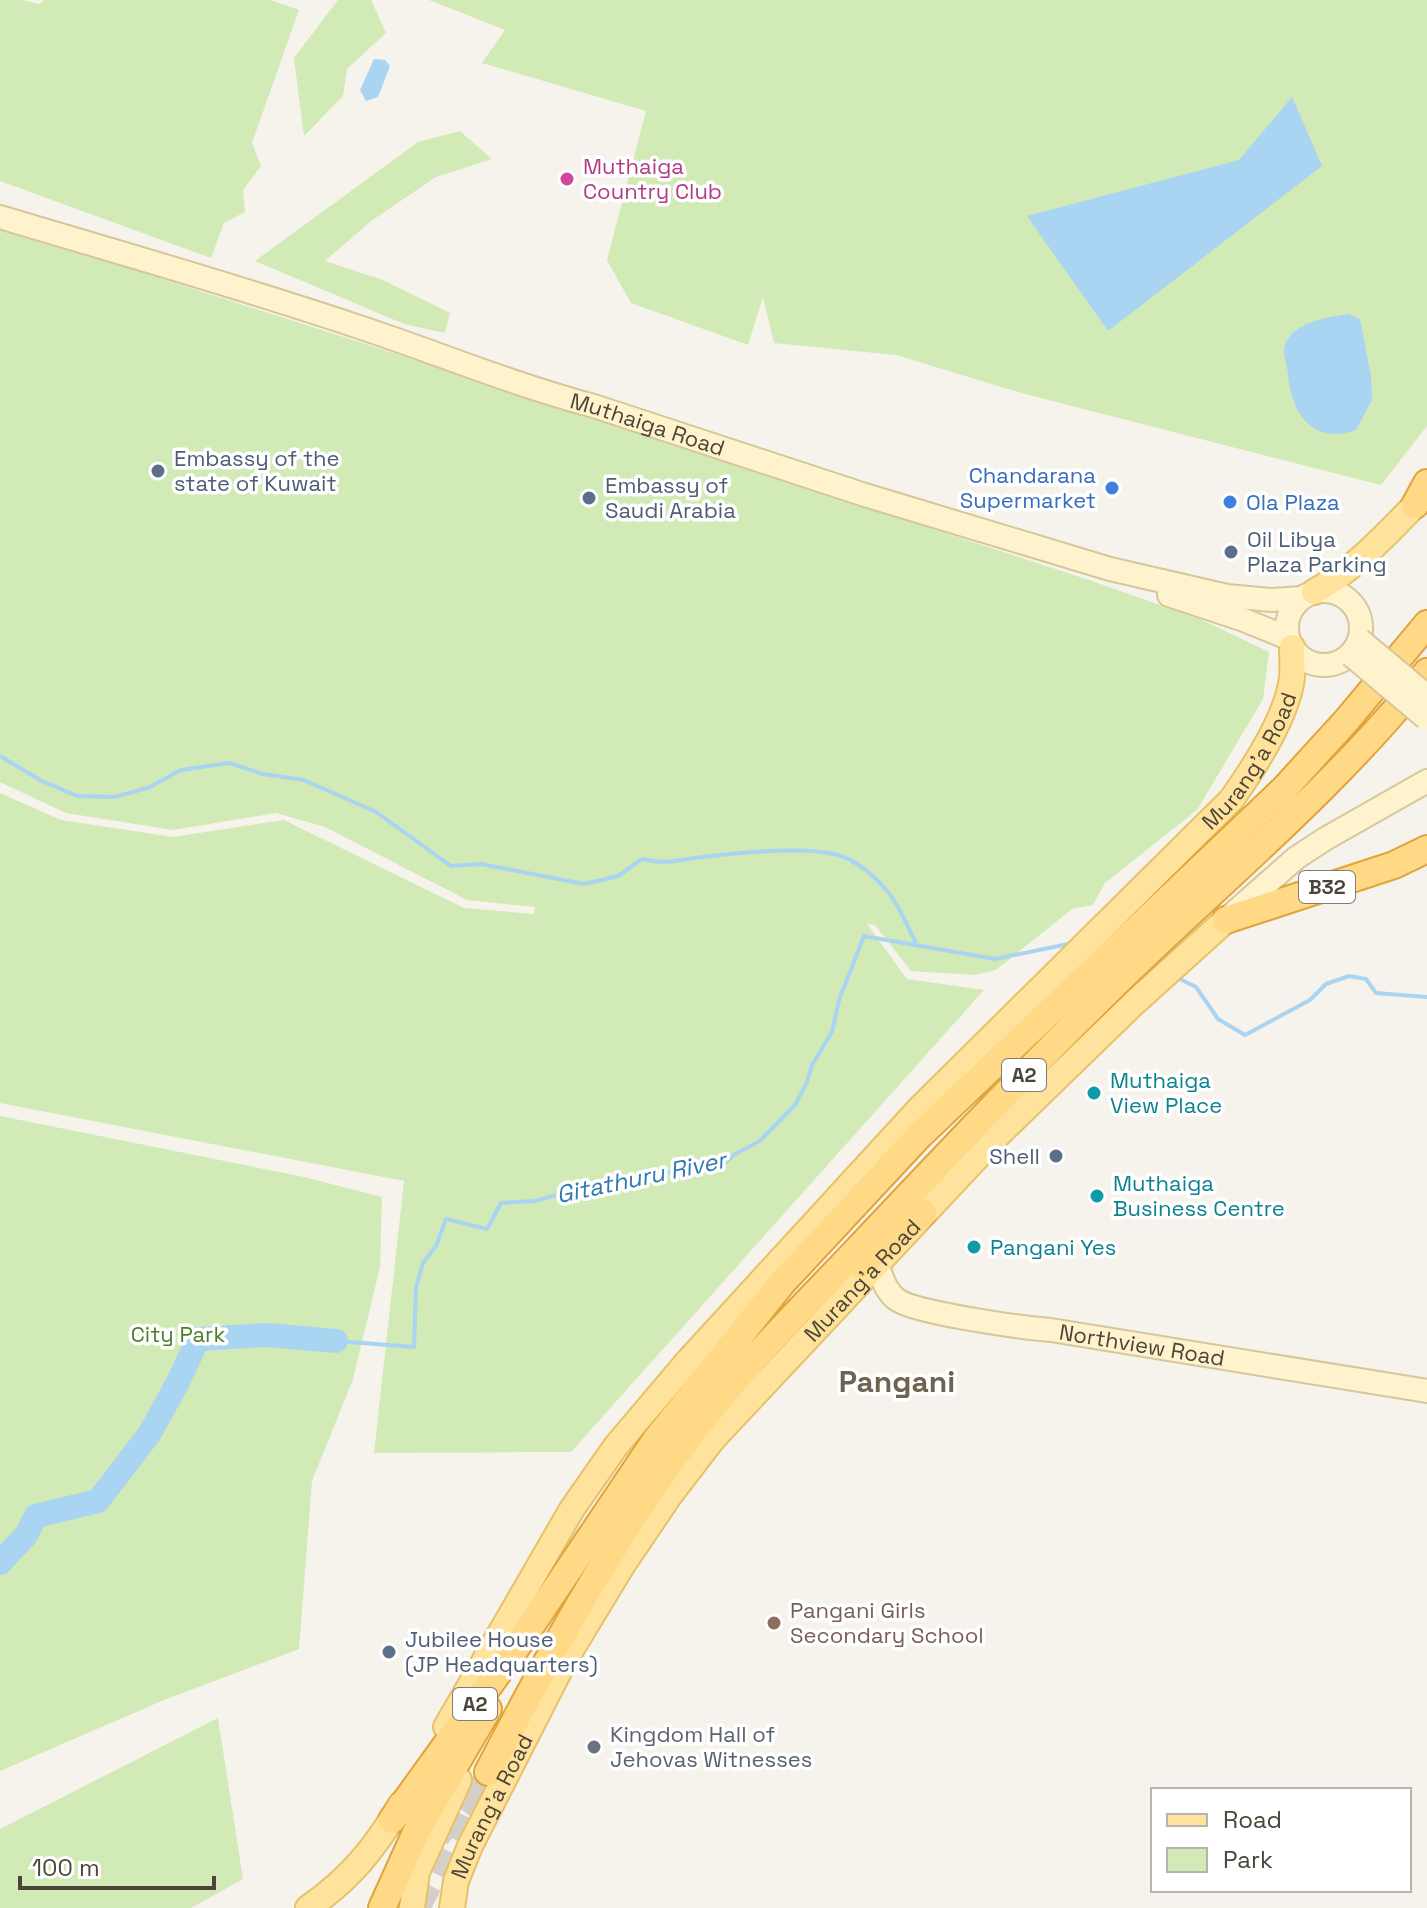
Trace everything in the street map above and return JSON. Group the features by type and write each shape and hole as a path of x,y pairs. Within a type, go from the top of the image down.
{"highway":[{"name":"Murang'a Road","path":"392,1820 516,1648 655,1441 782,1283 918,1137 1284,789 1427,624"},
{"name":"Murang'a Road","path":"488,1772 558,1639 620,1535 730,1385 986,1114 1113,986 1320,792 1426,682"},
{"name":"B32","path":"1226,920 1394,865 1427,849"},
{"path":"782,1283 896,1135"},
{"path":"814,1295 871,1257 923,1213"},
{"name":"Murang'a Road","path":"382,1908 418,1828 501,1687 516,1648"}],"main road":[{"name":"Muthaiga Road","path":"0,217 234,286 378,333 550,395 605,409 865,495 1110,569 1227,596 1272,600 1308,595"},
{"path":"1290,643 1289,616 1308,595 1362,560 1423,494"},
{"path":"1110,569 1120,576 1244,620 1290,643 1298,655 1315,664 1334,664 1355,647 1360,617 1355,607 1337,593 1308,595"},
{"name":"Murang'a Road","path":"392,1820 572,1509 616,1446 735,1306 919,1109 1231,800 1256,761 1287,699 1292,680 1290,643"},
{"path":"1355,647 1426,719"},
{"name":"Murang'a Road","path":"1355,647 1426,682"},
{"name":"Murang'a Road","path":"452,1908 456,1881 505,1776 565,1660 622,1566 713,1439 878,1265 923,1213 1081,1054 1226,920 1296,858 1427,781"},
{"name":"Northview Road","path":"878,1265 881,1277 896,1298 919,1308 1020,1328 1051,1330 1427,1391"},
{"name":"Murang'a Road","path":"412,1908 417,1872 457,1784 469,1744"},
{"name":"A2","path":"308,1908 353,1873 392,1820"}],"green space":[{"path":"0,0 39,4 44,0 271,0 299,10 252,143 261,166 243,190 245,212 224,223 211,258 0,181"},
{"path":"338,0 371,0 386,33 347,69 343,96 304,136 294,58"},
{"path":"429,0 1427,0 1427,426 1381,485 1025,394 896,355 774,343 763,297 748,345 631,303 607,260 646,111 482,63 505,30"},
{"path":"460,131 492,159 436,177 371,221 325,261 383,280 450,313 445,333 404,324 255,261 418,142"},
{"path":"0,227 1089,580 1200,619 1269,652 1263,699 1197,810 1105,883 1093,905 1072,909 996,970 974,975 911,971 875,925 867,924 907,979 984,990 571,1452 374,1453 404,1181 0,1103 0,793 61,820 173,837 284,820 464,908 534,914 535,907 467,900 325,827 276,813 173,830 66,813 0,782"},
{"name":"City Park","path":"0,1116 304,1177 382,1197 380,1267 353,1379 312,1481 299,1649 164,1700 0,1771"},
{"path":"218,1718 243,1879 191,1908 0,1908 0,1829"}],"water":[{"path":"374,59 385,60 390,66 378,97 366,101 360,90"},
{"path":"1292,97 1322,166 1108,331 1027,216 1239,160"},
{"path":"1349,314 1360,319 1371,376 1372,400 1356,430 1328,433 1307,423 1294,403 1284,355 1285,345 1291,335 1303,326"}],"waterway":[{"path":"0,756 40,780 77,796 115,797 150,787 181,770 229,763 263,774 304,780 376,812 451,866 481,864 584,884 618,876 642,859 666,862 734,854 824,852 845,857 871,875 896,903 917,945"},
{"name":"Gitathuru River","path":"336,1341 414,1347 416,1287 423,1263 436,1246 446,1219 487,1229 501,1203 535,1201 623,1176 690,1171 724,1164 735,1154 760,1141 795,1105 807,1082 812,1065 832,1032 839,1000 864,936 995,959 1073,943"},
{"path":"1176,977 1196,987 1218,1019 1245,1035 1310,1000 1326,984 1349,976 1366,979 1376,993 1427,997"},
{"path":"0,1563 26,1535 36,1516 98,1501 150,1433 198,1339 268,1335 336,1341"}],"tunnel":[{"path":"438,1837 488,1772"},
{"path":"417,1908 488,1772"}],"place":[{"name":"Muthaiga Country Club","path":"567,179"},
{"name":"Embassy of the state of Kuwait","path":"158,471"},
{"name":"Chandarana Supermarket","path":"1112,488"},
{"name":"Embassy of Saudi Arabia","path":"589,498"},
{"name":"Ola Plaza","path":"1230,502"},
{"name":"Oil Libya Plaza Parking","path":"1231,552"},
{"name":"Muthaiga View Place","path":"1094,1093"},
{"name":"Shell","path":"1056,1156"},
{"name":"Muthaiga Business Centre","path":"1097,1196"},
{"name":"Pangani Yes","path":"974,1247"},
{"name":"Pangani Girls Secondary School","path":"774,1623"},
{"name":"Jubilee House (JP Headquarters)","path":"389,1652"},
{"name":"Kingdom Hall of Jehovas Witnesses","path":"594,1747"}],"district":[{"name":"Pangani","path":"897,1381"}]}
